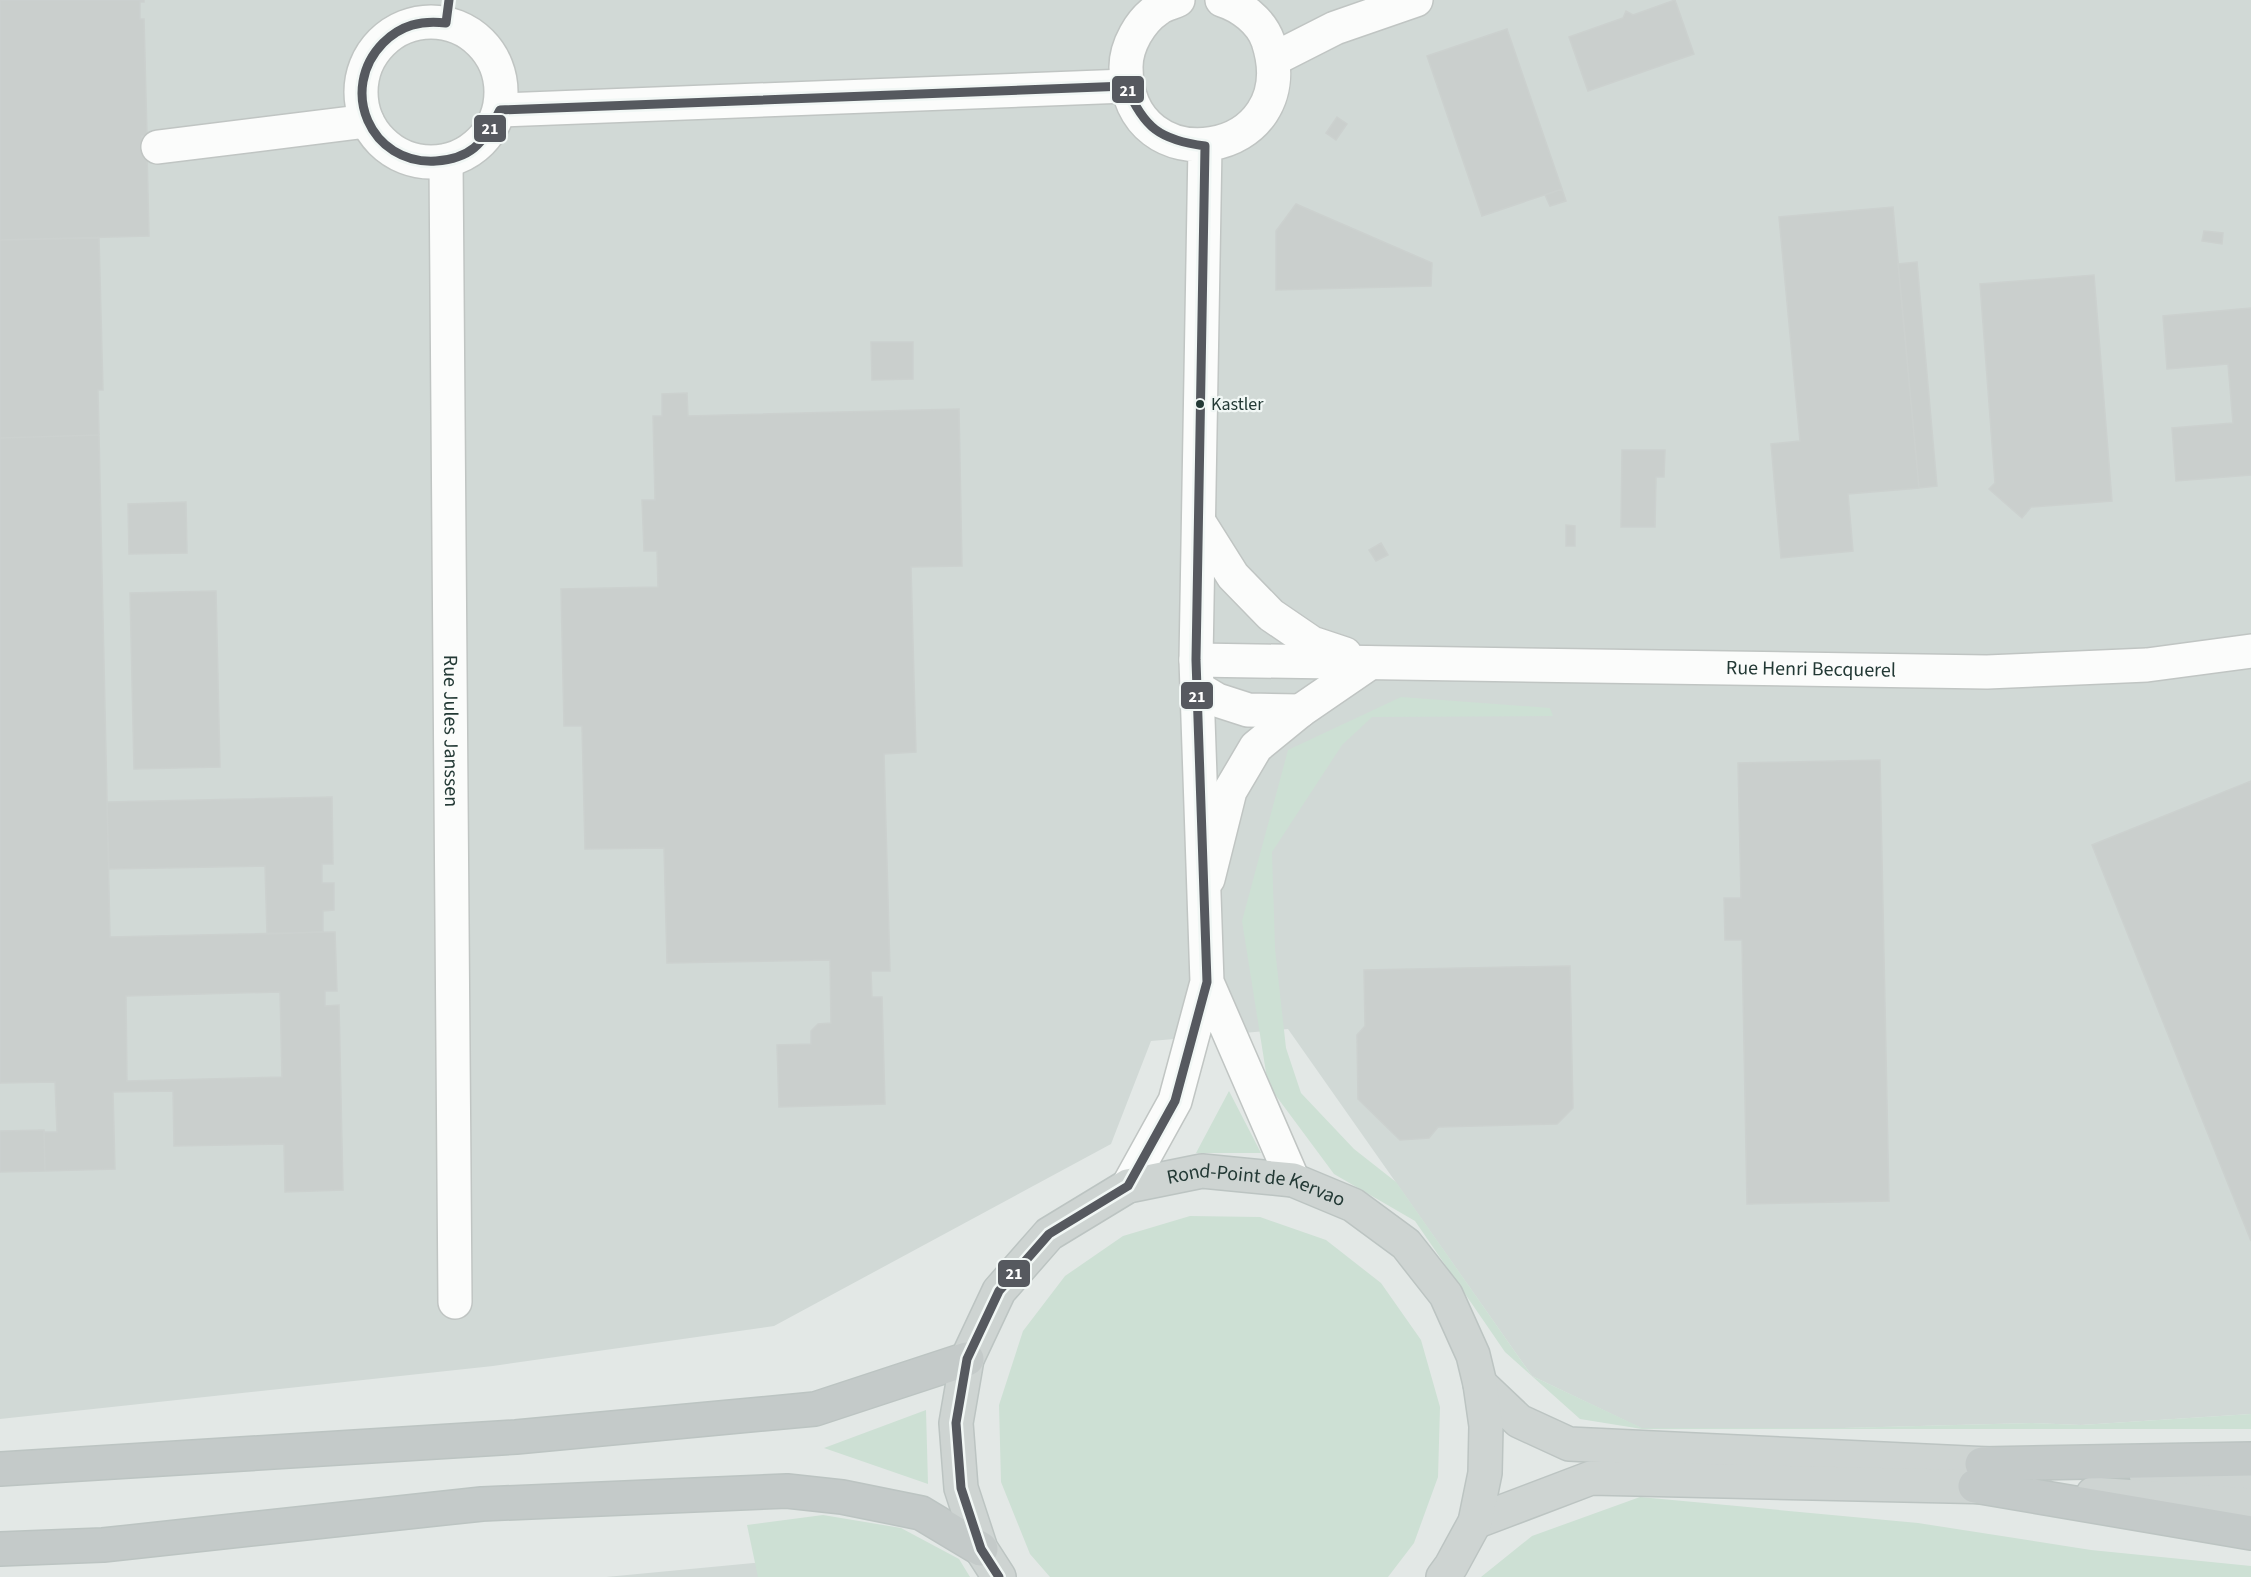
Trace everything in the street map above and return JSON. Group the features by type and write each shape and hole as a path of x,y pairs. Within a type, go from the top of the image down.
{"highway":[{"path":"0,1469 516,1437 815,1409 967,1359"},
{"path":"1979,1475 2251,1459"},
{"path":"1979,1475 2251,1533"},
{"path":"0,1549 103,1545 482,1504 787,1491 842,1497 921,1513 981,1549"}],"main road":[{"name":"Rond-Point de Kervao","path":"999,1577 981,1549 961,1488 956,1423 967,1359 999,1291 1049,1234 1128,1186 1202,1170 1293,1180 1353,1205 1406,1244 1446,1295 1473,1355 1486,1426 1485,1473 1475,1522 1443,1577"},
{"path":"1480,1384 1519,1421 1569,1444 1979,1475 2251,1505"},
{"path":"1475,1522 1591,1478 1979,1475 2251,1480"}],"street":[{"path":"1179,0 1158,9 1138,30 1126,57 1126,86 1136,111 1154,131 1179,143 1205,146 1235,138 1259,118 1273,90 1274,59 1266,36 1252,17 1232,3 1222,0"},
{"path":"1274,59 1335,28 1416,0"},
{"path":"447,11 461,27 481,42 495,62 502,86 500,110 487,135 470,151 446,161 412,160 390,150 373,132 360,97 363,73 374,50 398,30 447,11"},
{"path":"500,110 1126,86"},
{"path":"158,147 367,121"},
{"path":"1128,1186 1175,1101 1207,981 1196,674 1205,146"},
{"name":"Rue Jules Janssen","path":"446,161 455,1302"},
{"name":"Rue Henri Becquerel","path":"1199,522 1233,576 1271,615 1312,643 1370,663"},
{"name":"Rue Henri Becquerel","path":"1196,674 1370,663 1987,672 2147,665 2251,651"},
{"path":"1204,896 1230,790 1256,747 1300,711 1370,663"},
{"path":"1196,674 1217,700 1248,710 1300,711"},
{"path":"1207,981 1293,1180"}],"shaded area":[{"path":"0,0 2251,0 2251,1414 2081,1425 2032,1423 1843,1428 1641,1428 1532,1376 1288,1029 1151,1041 1111,1144 774,1326 493,1366 0,1419"},
{"path":"847,1554 887,1577 606,1577"}],"green space":[{"path":"1401,697 1550,708 1553,716 1372,717 1342,745 1272,852 1275,949 1286,1048 1301,1093 1354,1149 1396,1182 1532,1376 1642,1428 1843,1428 2032,1423 2081,1425 2251,1414 2251,1429 1642,1429 1580,1419 1505,1352 1415,1221 1334,1174 1268,1085 1242,921 1288,750"},
{"path":"1229,1091 1261,1153 1196,1153"},
{"path":"1190,1216 1260,1217 1326,1240 1381,1283 1421,1340 1440,1407 1438,1477 1414,1543 1388,1577 1050,1577 1030,1554 1001,1482 999,1405 1023,1331 1065,1276 1123,1236"},
{"path":"926,1410 928,1484 824,1448"},
{"path":"1640,1497 1918,1523 2091,1550 2251,1566 2251,1577 1481,1577 1532,1536"},
{"path":"823,1515 901,1528 959,1559 970,1577 758,1577 747,1525"}],"building":[{"path":"0,0 144,0 140,2 140,19 144,19 147,135 142,136 143,152 147,151 149,236 0,240"},
{"path":"1675,0 1694,54 1588,91 1569,37 1623,18 1626,11 1633,15"},
{"path":"1507,29 1562,189 1482,216 1427,56"},
{"path":"1337,117 1347,124 1336,140 1326,133"},
{"path":"1562,189 1566,201 1550,206 1545,195"},
{"path":"1296,204 1432,263 1431,286 1276,290 1276,231"},
{"path":"1893,207 1919,488 1848,494 1853,551 1781,558 1771,444 1800,441 1779,217"},
{"path":"2204,231 2223,233 2222,244 2202,241"},
{"path":"99,238 103,390 98,390 99,435 0,438 0,240"},
{"path":"1917,262 1937,486 1919,488 1898,264"},
{"path":"2094,275 2112,501 2031,507 2022,518 1989,489 1995,483 1980,284"},
{"path":"2251,308 2251,475 2176,481 2172,428 2233,423 2228,364 2167,369 2163,316"},
{"path":"871,342 913,342 913,379 872,380"},
{"path":"687,393 688,416 959,409 962,566 911,567 916,752 884,754 890,971 871,971 872,997 882,997 885,1104 779,1107 777,1045 811,1044 811,1031 818,1024 831,1023 830,960 667,963 664,848 585,849 582,726 564,726 561,589 658,587 657,551 644,551 642,500 655,500 653,416 662,416 662,394"},
{"path":"99,435 110,937 335,932 337,991 325,991 325,1006 339,1005 343,1190 285,1192 284,1144 174,1146 173,1091 113,1092 115,1169 45,1171 44,1132 57,1132 55,1082 0,1083 0,438","holes":["280,992 282,1077 127,1081 126,996"]},
{"path":"1622,450 1665,450 1664,477 1656,477 1655,527 1621,527"},
{"path":"186,502 187,553 129,554 128,504"},
{"path":"1566,525 1575,526 1575,546 1566,546"},
{"path":"1381,543 1388,555 1376,561 1369,550"},
{"path":"216,591 220,767 134,769 130,593"},
{"path":"1880,760 1889,1201 1747,1204 1742,940 1725,940 1724,898 1741,898 1738,763"},
{"path":"2251,781 2251,1241 2092,845"},
{"path":"332,797 333,864 322,864 322,883 334,883 334,910 323,911 323,932 267,934 265,866 109,869 107,802"},
{"path":"1570,966 1573,1108 1557,1124 1438,1127 1429,1138 1400,1140 1358,1099 1357,1035 1365,1026 1364,970"},
{"path":"44,1130 45,1171 0,1172 0,1131"}],"transit line":[{"name":"21","path":"449,0 446,23 420,23 397,32 383,43 370,61 363,81 363,102 368,121 378,138 394,151 413,159 441,161 465,154 482,140 500,110 1126,86 1140,112 1155,130 1176,140 1205,146 1196,660 1207,982 1175,1101 1128,1186 1049,1234 999,1291 967,1359 956,1423 961,1488 981,1549 999,1577"}],"place":[{"name":"Kastler","path":"1200,404"}]}
